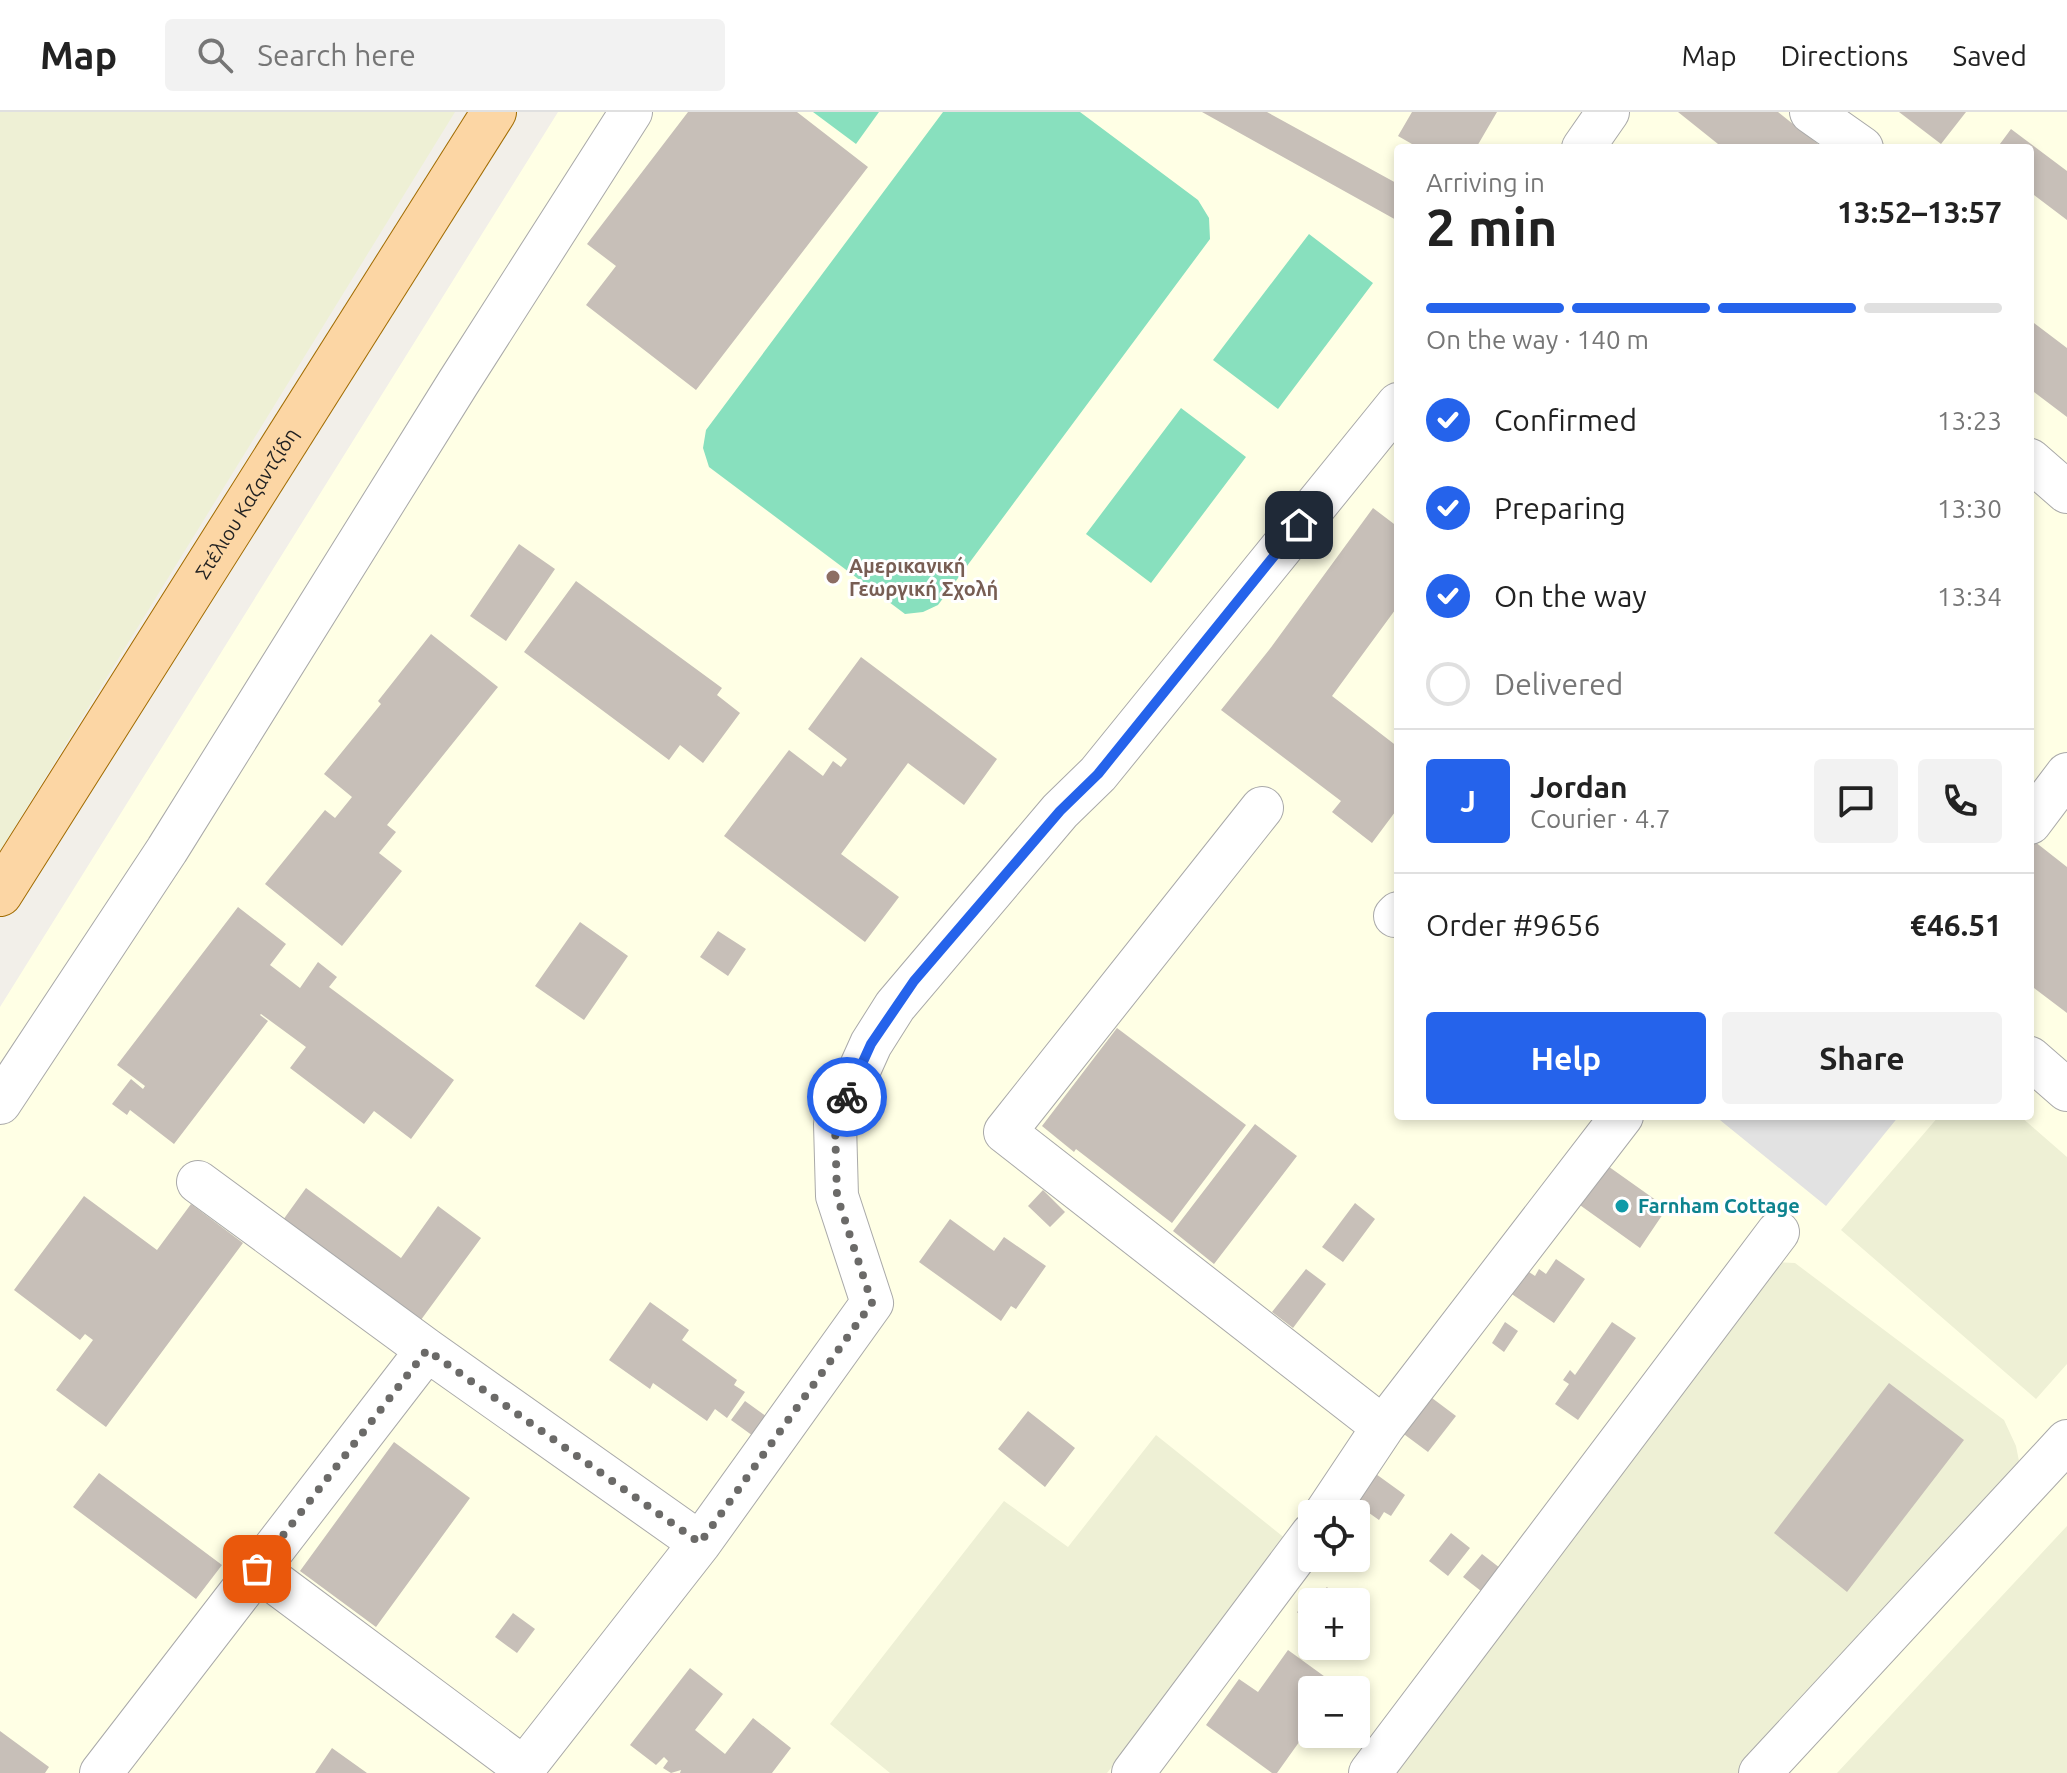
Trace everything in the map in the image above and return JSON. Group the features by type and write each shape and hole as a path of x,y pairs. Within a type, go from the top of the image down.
{"main road":[{"name":"Στέλιου Καζαντζίδη","path":"0,894 494,112"}],"lane":[{"path":"0,1103 167,850 631,112"},
{"path":"1811,112 1856,144"},
{"path":"257,1569 522,1771 700,1543 872,1303 837,1196 835,1124 871,1044 914,981 1060,811 1098,774 1394,409"},
{"path":"2034,463 2067,492"},
{"path":"2034,818 2067,774"},
{"path":"1262,808 1005,1132 1383,1427"},
{"path":"2034,1061 2067,1090"},
{"path":"1334,1500 1383,1427 1619,1120"},
{"path":"198,1182 427,1350 700,1543"},
{"path":"1370,1773 1778,1232"},
{"path":"101,1773 427,1350"},
{"path":"1760,1773 2067,1441"},
{"path":"1133,1773 1298,1553"}],"shaded area":[{"path":"0,112 455,112 0,851"},
{"name":"Αμερικανική Γεωργική Σχολή","path":"558,112 2067,112 2067,1773 0,1773 0,1007"},
{"path":"1720,1120 1896,1120 1826,1206"},
{"path":"1936,1120 2025,1120 2067,1157 2067,1364 2036,1399 1841,1230"},
{"path":"1775,1262 1795,1263 2004,1420 2016,1446 2021,1471 1739,1773 1390,1773"},
{"path":"1156,1435 1291,1543 1107,1773 890,1773 830,1724 1004,1501 1068,1547"},
{"path":"2067,1526 2067,1773 1837,1773"}],"green space":[{"path":"813,112 879,112 856,144"},
{"path":"943,112 1080,112 1198,200 1209,218 1210,239 938,605 923,612 905,614 709,467 703,448 706,430"},
{"path":"1309,234 1373,283 1278,409 1213,360"},
{"path":"1181,408 1246,457 1151,583 1086,534"}],"building":[{"path":"688,112 797,112 868,167 696,390 586,305 616,266 587,244"},
{"path":"1202,112 1267,112 1394,182 1394,219"},
{"path":"1412,112 1497,112 1478,144 1412,144 1398,136"},
{"path":"1678,112 1778,112 1818,144 1718,144"},
{"path":"1899,112 1966,112 1941,144"},
{"path":"2011,129 2031,144 2000,144"},
{"path":"2034,146 2067,171 2067,220 2034,195"},
{"path":"2034,323 2067,348 2067,417 2034,392"},
{"path":"1373,508 1394,524 1394,611 1332,696 1394,744 1394,813 1372,843 1332,812 1341,801 1221,710"},
{"path":"519,544 555,569 506,641 470,616"},
{"path":"576,581 722,688 717,695 740,713 703,763 680,745 669,760 524,652"},
{"path":"431,634 498,687 387,825 396,832 379,853 402,871 342,946 265,884 325,810 335,818 352,797 324,774 381,704 378,701"},
{"path":"861,657 997,759 964,805 908,763 841,854 899,897 865,942 724,836 789,750 823,776 833,761 841,767 847,759 808,729"},
{"path":"2034,841 2067,867 2067,1013 2034,988"},
{"path":"238,907 286,944 270,965 300,988 318,962 337,977 329,987 454,1080 411,1139 374,1111 364,1124 290,1068 306,1047 261,1014 268,1021 174,1144 130,1110 127,1115 112,1104 131,1079 143,1089 145,1086 117,1065"},
{"path":"580,922 628,956 584,1020 535,986"},
{"path":"718,931 746,949 728,976 700,957"},
{"path":"1117,1028 1246,1125 1172,1223 1042,1126"},
{"path":"1255,1124 1297,1156 1214,1264 1173,1231"},
{"name":"Farnham Cottage","path":"1605,1164 1667,1208 1640,1248 1577,1203"},
{"path":"306,1188 401,1258 438,1206 481,1238 415,1328 278,1227"},
{"path":"1043,1190 1065,1212 1050,1227 1028,1206"},
{"path":"84,1196 157,1250 191,1204 243,1243 106,1427 56,1390 93,1340 85,1334 80,1340 14,1290"},
{"path":"1355,1203 1375,1219 1343,1262 1322,1247"},
{"path":"950,1219 994,1251 1004,1237 1046,1266 1016,1309 1011,1306 1001,1321 919,1262"},
{"path":"1556,1259 1585,1279 1554,1323 1500,1286 1526,1270 1535,1276 1539,1269 1546,1274"},
{"path":"1306,1269 1326,1284 1293,1328 1272,1312"},
{"path":"650,1302 689,1330 682,1340 737,1380 734,1385 745,1392 727,1418 715,1409 707,1421 653,1383 650,1389 609,1360"},
{"path":"1505,1322 1518,1331 1504,1352 1492,1343"},
{"path":"1612,1322 1636,1338 1578,1420 1555,1404 1569,1384 1563,1380 1570,1370 1575,1375"},
{"path":"1889,1383 1964,1440 1847,1592 1774,1533"},
{"path":"1420,1389 1456,1416 1428,1452 1393,1426"},
{"path":"745,1401 774,1422 760,1441 731,1420"},
{"path":"1028,1411 1075,1448 1045,1487 998,1449"},
{"path":"394,1442 470,1498 376,1627 300,1571"},
{"path":"1369,1469 1405,1495 1391,1516 1384,1512 1379,1520 1370,1514 1370,1500 1356,1500"},
{"path":"99,1473 222,1565 196,1599 73,1507"},
{"path":"1451,1533 1470,1548 1448,1576 1429,1561"},
{"path":"1482,1554 1500,1568 1481,1591 1463,1577"},
{"path":"513,1613 535,1629 517,1653 495,1637"},
{"path":"1288,1650 1324,1676 1298,1676 1298,1744 1277,1773 1272,1773 1206,1725 1239,1679 1258,1692"},
{"path":"690,1668 723,1694 695,1730 725,1754 753,1718 791,1748 772,1773 680,1773 681,1770 671,1773 663,1768 668,1761 664,1757 656,1765 630,1745"},
{"path":"0,1731 49,1767 45,1773 0,1773"},
{"path":"332,1748 367,1773 315,1773"}],"way so far":[{"path":"257,1569 427,1350 700,1543 872,1303 837,1196 835,1124 847,1097"}],"place":[{"name":"Αμερικανική Γεωργική Σχολή","path":"833,577"},
{"name":"Farnham Cottage","path":"1622,1206"}],"route":[{"path":"847,1097 871,1044 914,981 1060,811 1098,774 1299,525"}]}
